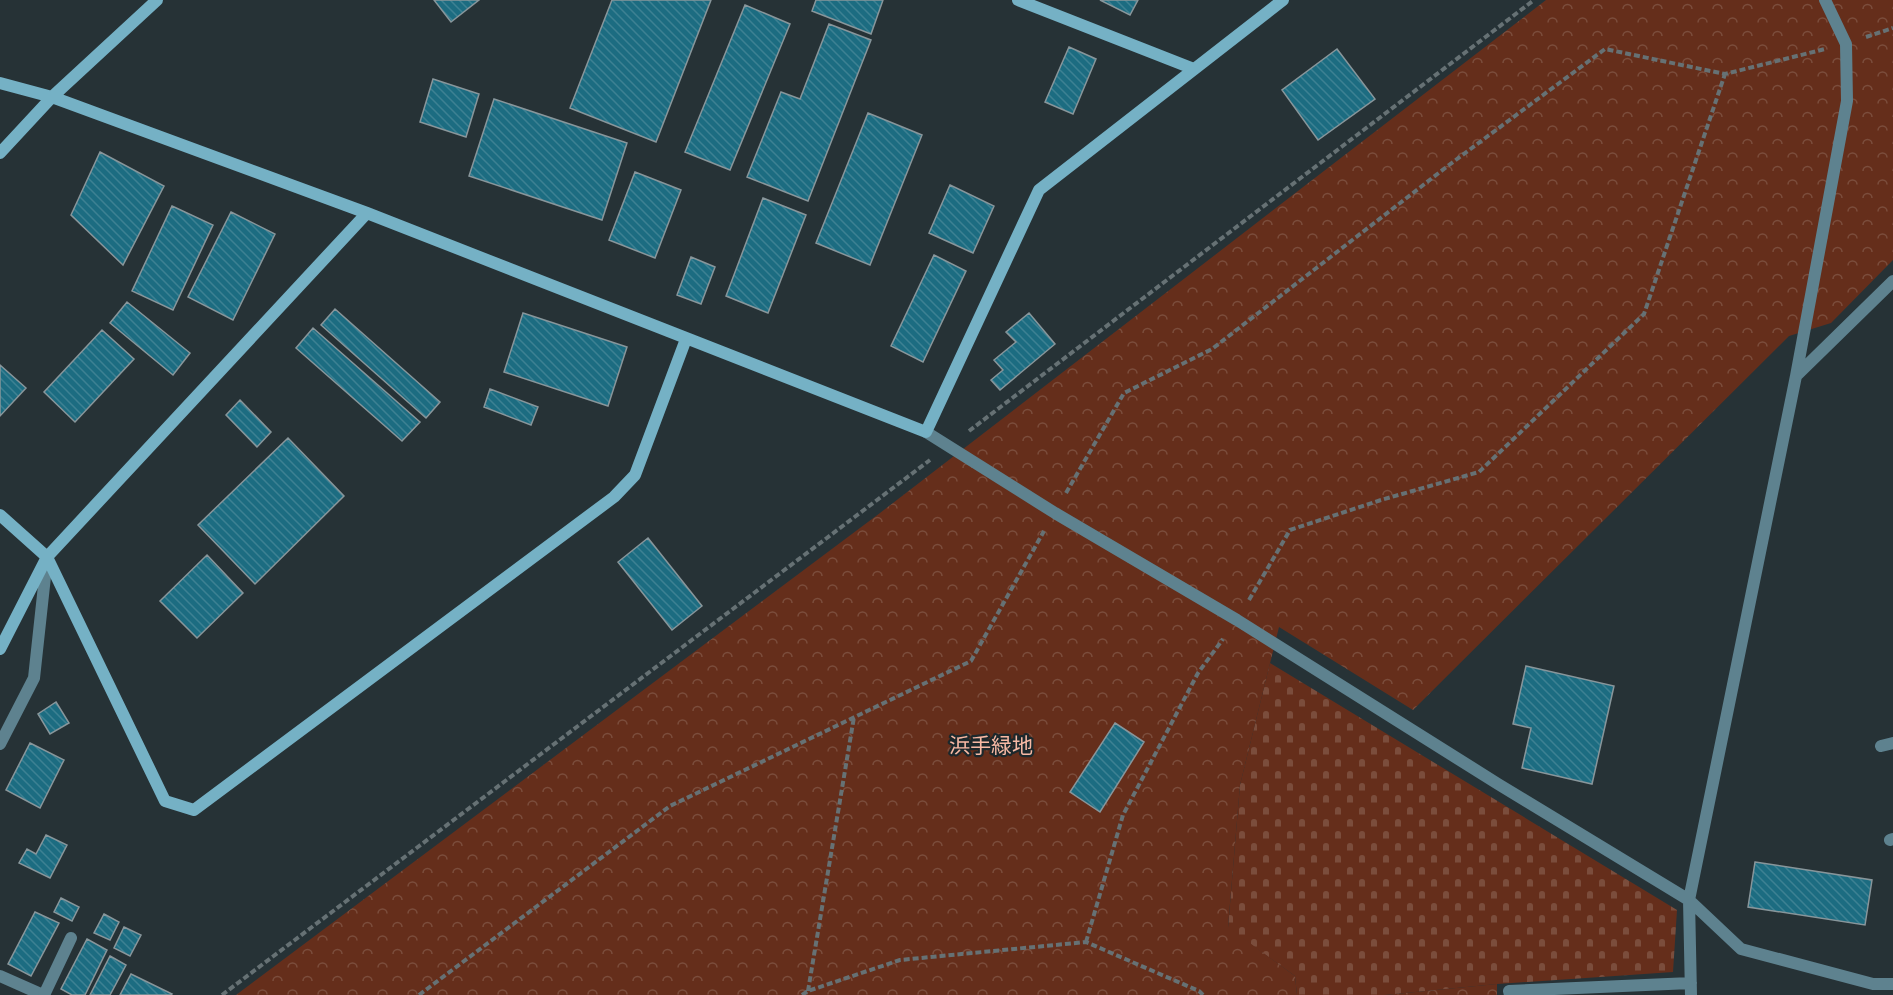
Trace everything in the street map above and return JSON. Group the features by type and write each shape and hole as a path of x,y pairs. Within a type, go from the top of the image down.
{"street":[{"path":"0,153 52,97 157,0"},
{"path":"1018,0 1194,69"},
{"path":"926,432 1039,190 1284,0"},
{"path":"1509,995 1509,991 1691,989 1689,900 1796,376 1847,101 1846,44 1825,0"},
{"path":"0,83 52,97 368,213 926,432 1055,513 1238,620 1498,784 1689,900 1741,949 1873,989 1893,984"},
{"path":"0,649 47,557 368,213"},
{"path":"1796,376 1893,281"},
{"path":"0,515 47,557 165,801 195,810 614,497 635,475 686,339"},
{"path":"0,744 34,678 47,557"},
{"path":"0,976 44,995 71,938"}],"path":[{"path":"222,995 1534,0"},
{"path":"419,995 670,806 971,660 1124,393 1212,349 1449,165 1605,49 1725,74 1846,44"},
{"path":"1086,942 1123,815 1198,673 1238,620 1290,530 1381,500 1479,472 1644,314 1725,74"},
{"path":"808,991 854,717"},
{"path":"802,995 900,960 1086,942 1199,991 1203,995"}],"green space":[{"name":"浜手緑地","path":"1546,0 1893,0 1893,260 1831,323 1789,336 1413,710 1279,627 1240,785 1228,927 1295,976 1297,995 236,995 880,513"},
{"path":"1270,663 1677,910 1673,972 1497,984 1385,995 1297,995 1295,976 1228,928 1240,785"},
{"path":"1497,984 1497,995 1385,995"}],"building":[{"path":"434,0 479,0 451,22"},
{"path":"612,0 711,0 656,142 570,108"},
{"path":"816,0 883,0 871,34 812,11"},
{"path":"1100,0 1138,0 1130,15"},
{"path":"745,5 790,24 730,170 685,152"},
{"path":"829,24 871,40 808,201 747,177 781,92 800,99"},
{"path":"1069,47 1096,59 1073,114 1045,102"},
{"path":"1337,49 1375,99 1318,140 1282,90"},
{"path":"433,79 479,94 466,137 420,122"},
{"path":"494,99 627,143 602,220 469,176"},
{"path":"868,113 922,135 870,265 816,243"},
{"path":"100,152 164,186 123,265 71,215"},
{"path":"635,172 681,190 655,258 609,240"},
{"path":"950,185 994,206 973,253 929,233"},
{"path":"763,198 806,215 768,313 726,296"},
{"path":"172,206 213,225 173,310 132,291"},
{"path":"231,212 275,234 233,320 188,297"},
{"path":"934,255 966,271 923,362 891,346"},
{"path":"691,257 715,267 701,304 677,295"},
{"path":"127,302 190,353 173,375 110,323"},
{"path":"335,309 440,402 426,418 321,325"},
{"path":"523,313 627,347 608,406 504,372"},
{"path":"1029,313 1055,344 1000,390 991,380 1003,370 994,360 1016,342 1006,332"},
{"path":"313,328 420,422 402,441 296,348"},
{"path":"102,330 134,359 75,422 44,392"},
{"path":"0,365 26,388 0,416"},
{"path":"490,389 538,407 531,425 484,407"},
{"path":"240,400 271,432 257,447 226,415"},
{"path":"288,438 344,496 255,584 198,525"},
{"path":"648,538 702,606 672,630 618,562"},
{"path":"207,555 243,593 197,638 160,601"},
{"path":"1526,666 1614,686 1592,784 1522,768 1531,728 1513,724"},
{"path":"56,702 69,723 50,734 38,714"},
{"path":"1115,723 1144,742 1100,812 1070,792"},
{"path":"30,743 64,760 40,808 6,790"},
{"path":"46,835 67,845 50,878 19,863 27,849 36,854"},
{"path":"1755,862 1872,880 1865,925 1748,907"},
{"path":"61,898 79,907 72,921 54,912"},
{"path":"35,912 59,923 31,976 8,964"},
{"path":"104,914 119,922 110,940 94,933"},
{"path":"124,927 141,935 130,956 114,948"},
{"path":"87,939 107,950 85,995 72,995 61,989"},
{"path":"110,956 126,965 110,995 90,995"},
{"path":"131,974 172,994 120,995"}]}
